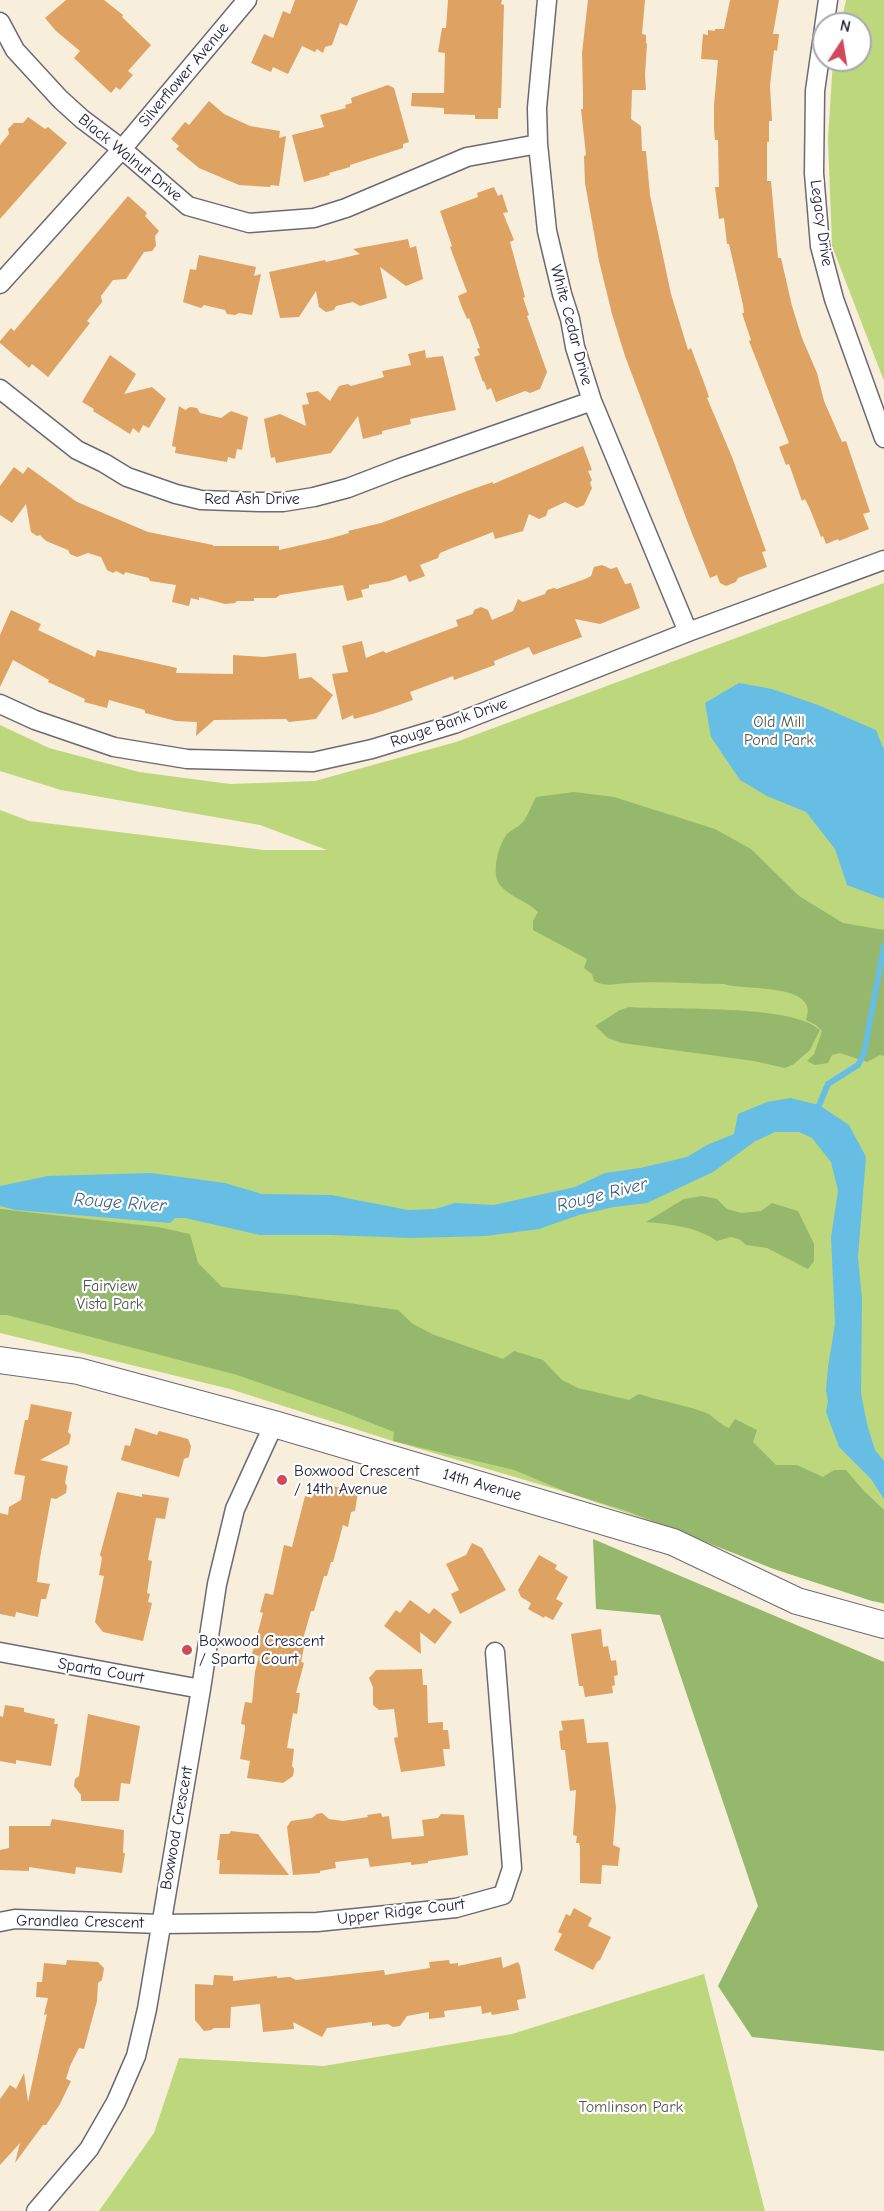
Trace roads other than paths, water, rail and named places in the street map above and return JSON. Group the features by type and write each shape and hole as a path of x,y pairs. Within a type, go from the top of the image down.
{"main road":[{"name":"14th Avenue","path":"0,1360 78,1371 274,1424 673,1542 797,1601 884,1625"}],"street":[{"name":"Silverflower Avenue","path":"0,284 122,148 247,0"},
{"name":"White Cedar Drive","path":"547,0 537,108 538,144 547,231 575,347 592,401 688,632"},
{"name":"Legacy Drive","path":"828,0 815,91 814,173 820,246 834,299 884,438"},
{"name":"Black Walnut Drive","path":"0,22 15,50 41,80 82,119 122,148 188,206 249,223 314,218 346,208 467,157 538,144"},
{"name":"Red Ash Drive","path":"0,389 77,450 127,477 201,500 259,502 283,502 348,488 592,401"},
{"name":"Rouge Bank Drive","path":"0,704 35,720 114,747 187,759 313,762 413,738 454,724 688,632 884,560"},
{"name":"Boxwood Crescent","path":"36,2211 89,2150 116,2102 136,2056 147,2009 217,1584 235,1509 274,1424"},
{"name":"Sparta Court","path":"0,1652 201,1689"},
{"name":"Upper Ridge Court","path":"161,1924 317,1922 456,1908 503,1895 512,1868 495,1652"},
{"name":"Grandlea Crescent","path":"0,1922 15,1919 161,1924"}],"water":[{"path":"739,683 772,689 818,705 876,730 884,750 884,899 847,885 835,849 806,812 767,796 740,780 711,737 705,703"},
{"name":"Rouge River","path":"791,1098 819,1105 849,1125 866,1157 858,1257 862,1299 861,1393 875,1450 884,1461 884,1499 871,1479 839,1447 826,1412 828,1367 835,1324 831,1237 838,1191 831,1162 812,1138 799,1132 775,1132 754,1142 713,1172 647,1203 579,1215 539,1229 486,1236 411,1238 260,1235 185,1218 175,1218 170,1223 16,1210 0,1206 0,1186 48,1176 151,1173 225,1183 262,1194 331,1195 408,1210 435,1209 455,1203 494,1205 575,1187 605,1173 687,1157 707,1145 734,1134 738,1114 767,1102"}],"waterway":[{"path":"817,1110 828,1084 858,1065 864,1053 884,946"}],"place":[{"name":"Boxwood Crescent / 14th Avenue","path":"282,1480"},
{"name":"Boxwood Crescent / Sparta Court","path":"187,1650"}],"park label":[{"name":"Old Mill Pond Park","path":"779,731"},
{"name":"Fairview Vista Park","path":"110,1295"},
{"name":"Tomlinson Park","path":"631,2107"}]}
